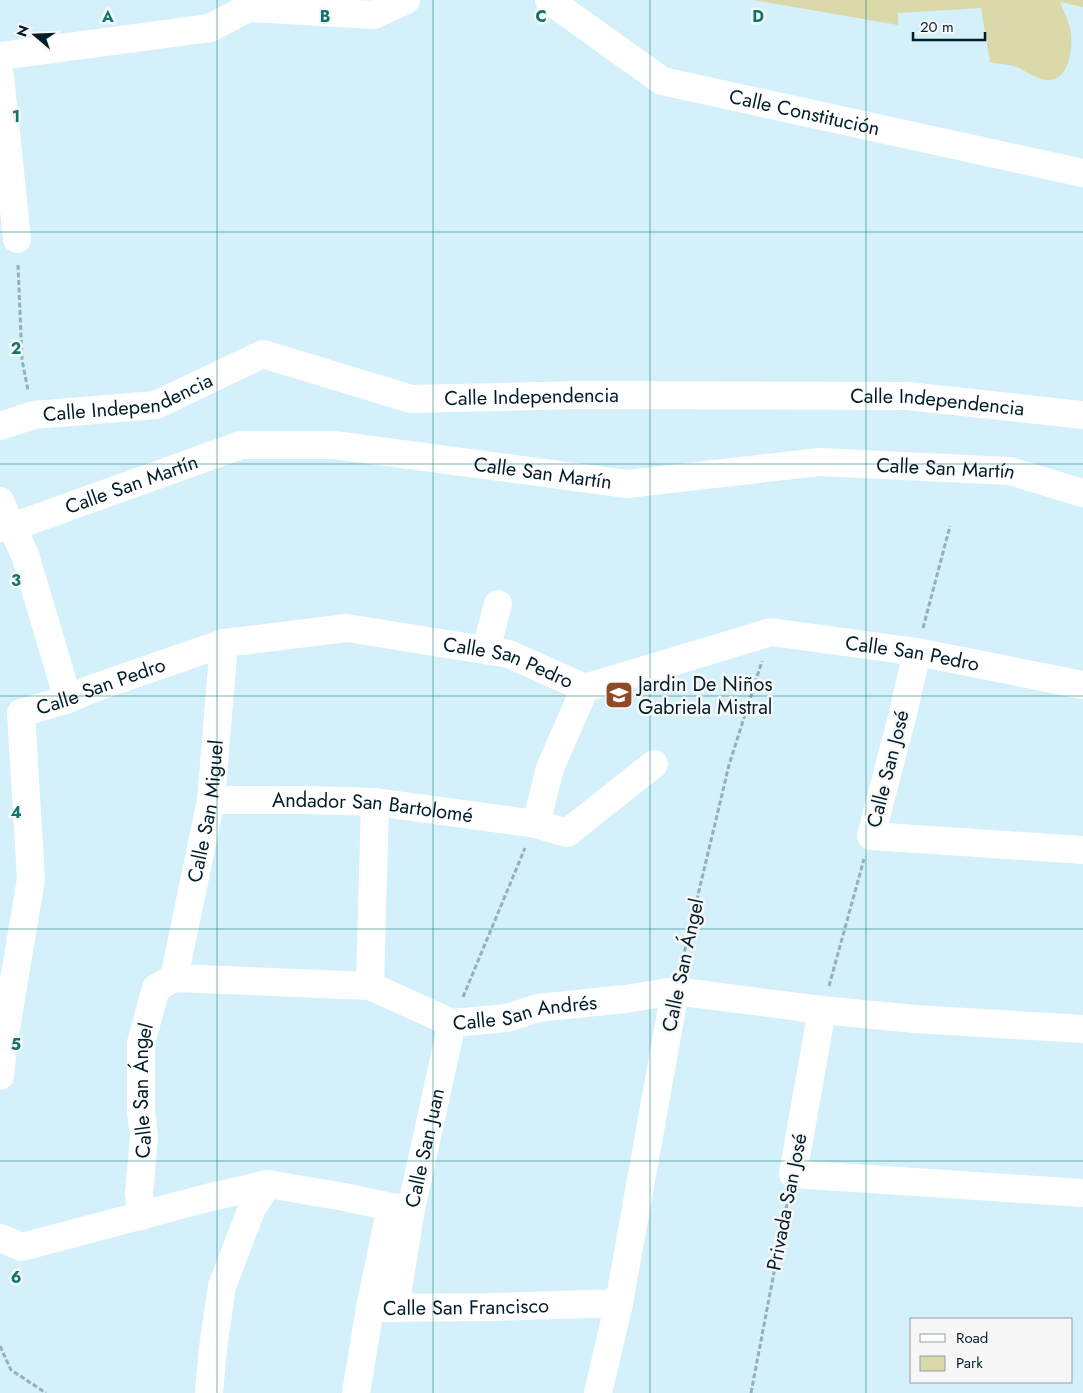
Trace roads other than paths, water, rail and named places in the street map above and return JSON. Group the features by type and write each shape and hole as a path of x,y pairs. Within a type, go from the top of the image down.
{"street":[{"path":"0,56 210,28 248,8 374,15 406,0"},
{"name":"Calle Constitución","path":"549,0 662,81 1083,173"},
{"path":"0,76 17,239"},
{"name":"Calle Independencia","path":"0,426 34,415 156,405 263,354 411,398 580,395 908,396 1083,415"},
{"name":"Calle San Martín","path":"6,527 241,444 334,445 627,484 819,462 1010,471 1083,493"},
{"path":"0,501 6,527 25,555 68,698"},
{"path":"486,650 498,604"},
{"name":"Calle San Pedro","path":"0,1076 3,1046 31,879 21,713 224,643 347,628 509,654 585,688 771,632 917,652 1083,685"},
{"name":"Calle San Miguel","path":"174,978 211,800 224,643"},
{"name":"Calle San José","path":"917,652 871,836 1083,850"},
{"path":"536,824 550,768 585,688"},
{"name":"Andador San Bartolomé","path":"211,800 374,802 536,824 567,833 654,764"},
{"path":"370,986 374,802"},
{"name":"Calle San Andrés","path":"174,978 370,986 452,1022 507,1018 538,1008 625,999 675,991 822,1010 915,1019 1083,1029"},
{"name":"Calle San Ángel","path":"142,1216 139,1194 144,1136 141,1113 141,1043 156,988 174,978"},
{"name":"Calle San Ángel","path":"598,1393 619,1303 675,991"},
{"name":"Privada San José","path":"822,1010 793,1174 1083,1194"},
{"name":"Calle San Juan","path":"382,1308 401,1208 452,1022"},
{"path":"209,1393 222,1286 252,1208 268,1184"},
{"path":"0,1238 22,1248 207,1198 268,1184 344,1196 401,1208"},
{"name":"Calle San Francisco","path":"356,1393 382,1308 619,1303"}],"place":[{"name":"Jardin De Niños Gabriela Mistral","path":"619,695"}]}
